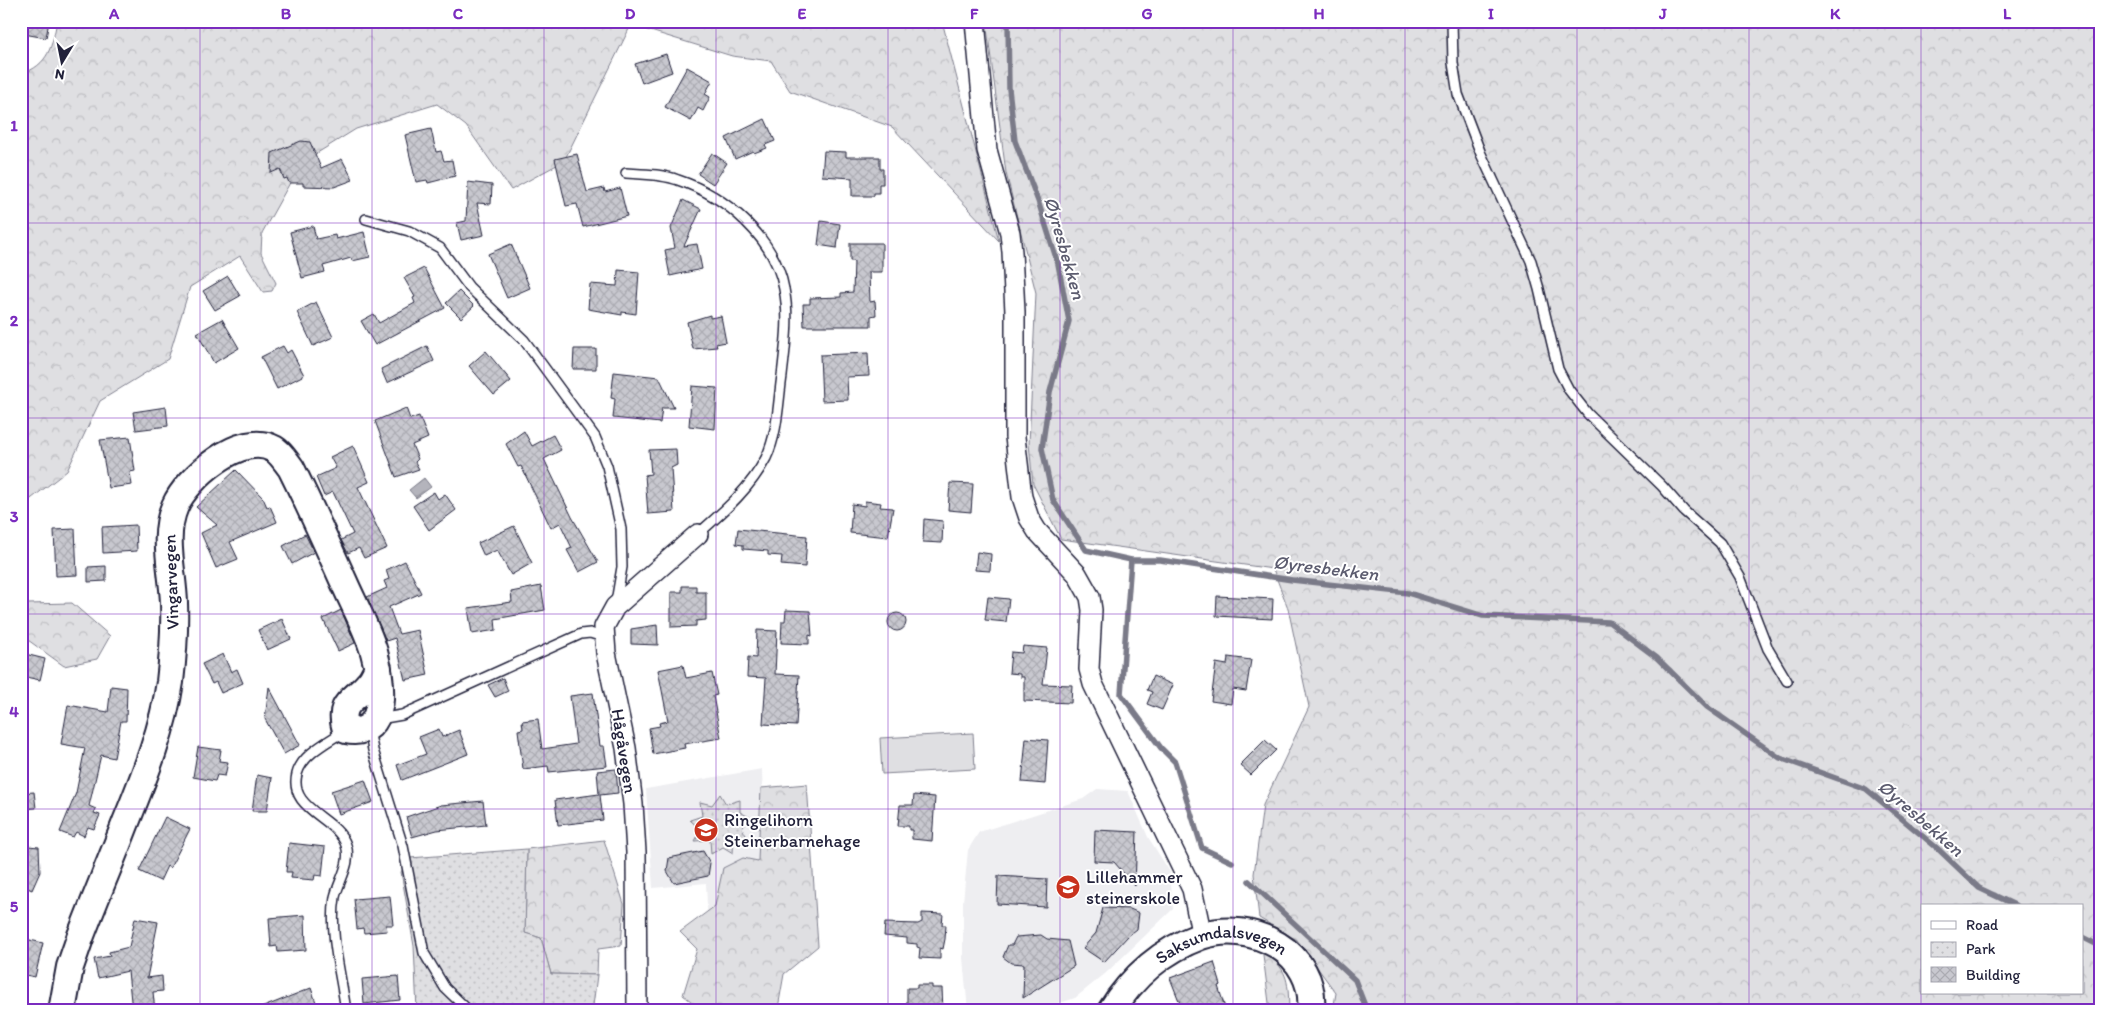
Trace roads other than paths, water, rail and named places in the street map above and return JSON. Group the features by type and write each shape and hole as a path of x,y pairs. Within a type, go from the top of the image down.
{"street":[{"path":"976,21 987,150 1010,233 1012,252 1015,312 1015,437 1022,497 1037,531 1077,574 1090,597 1092,610 1089,669 1093,684 1192,889 1202,936"},
{"name":"Vingarvegen","path":"62,1011 70,967 158,737 170,683 174,602 169,540 170,518 176,503 193,481 229,451 249,444 266,446 274,449 291,468 363,625 378,668 380,710 364,725"},
{"name":"Hågåvegen","path":"637,1011 636,852 633,804 626,748 603,637 604,627 614,607 698,534"},
{"path":"364,725 342,718 344,709 351,698 369,683 378,668"},
{"name":"Saksumdalsvegen","path":"1111,1011 1130,984 1151,964 1167,953 1202,936 1235,932 1267,938 1280,945 1293,956 1303,971 1310,989 1311,1011"}],"lane":[{"path":"1452,21 1458,94 1481,154 1531,261 1540,289 1558,369 1569,390 1588,414 1662,486 1684,511 1720,543 1740,577 1768,649 1786,681"},
{"path":"626,173 676,179 696,186 730,209 754,229 767,247 780,271 784,290 787,331 772,445 752,480 731,505 698,534"},
{"path":"366,219 409,231 440,248 474,292 524,340 595,437 608,466 621,529 622,567 614,607"},
{"path":"346,1011 334,912 336,895 348,856 337,830 301,800 296,784 302,763 309,755 364,725 402,715 581,634 590,633 603,637"},
{"path":"364,725 403,846 424,953 445,988 469,1011"}],"water":[{"path":"424,478 431,487 416,498 409,490"}],"waterway":[{"name":"Øyresbekken","path":"1008,21 1009,89 1015,141 1038,201 1058,264 1069,321 1050,392 1042,448 1053,500 1086,550 1131,560 1160,560 1292,580 1408,593 1483,616 1609,622 1657,658 1707,707 1780,758 1866,789 1937,848 1979,888 2013,904"},
{"path":"1131,560 1121,694 1161,748 1175,762 1202,848 1232,862"},
{"path":"1249,881 1355,980 1367,1011"},
{"name":"Øyresbekken","path":"2084,938 2100,946"}],"place":[{"name":"Ringelihorn Steinerbarnehage","path":"706,830"},
{"name":"Lillehammer steinerskole","path":"1068,887"}]}
